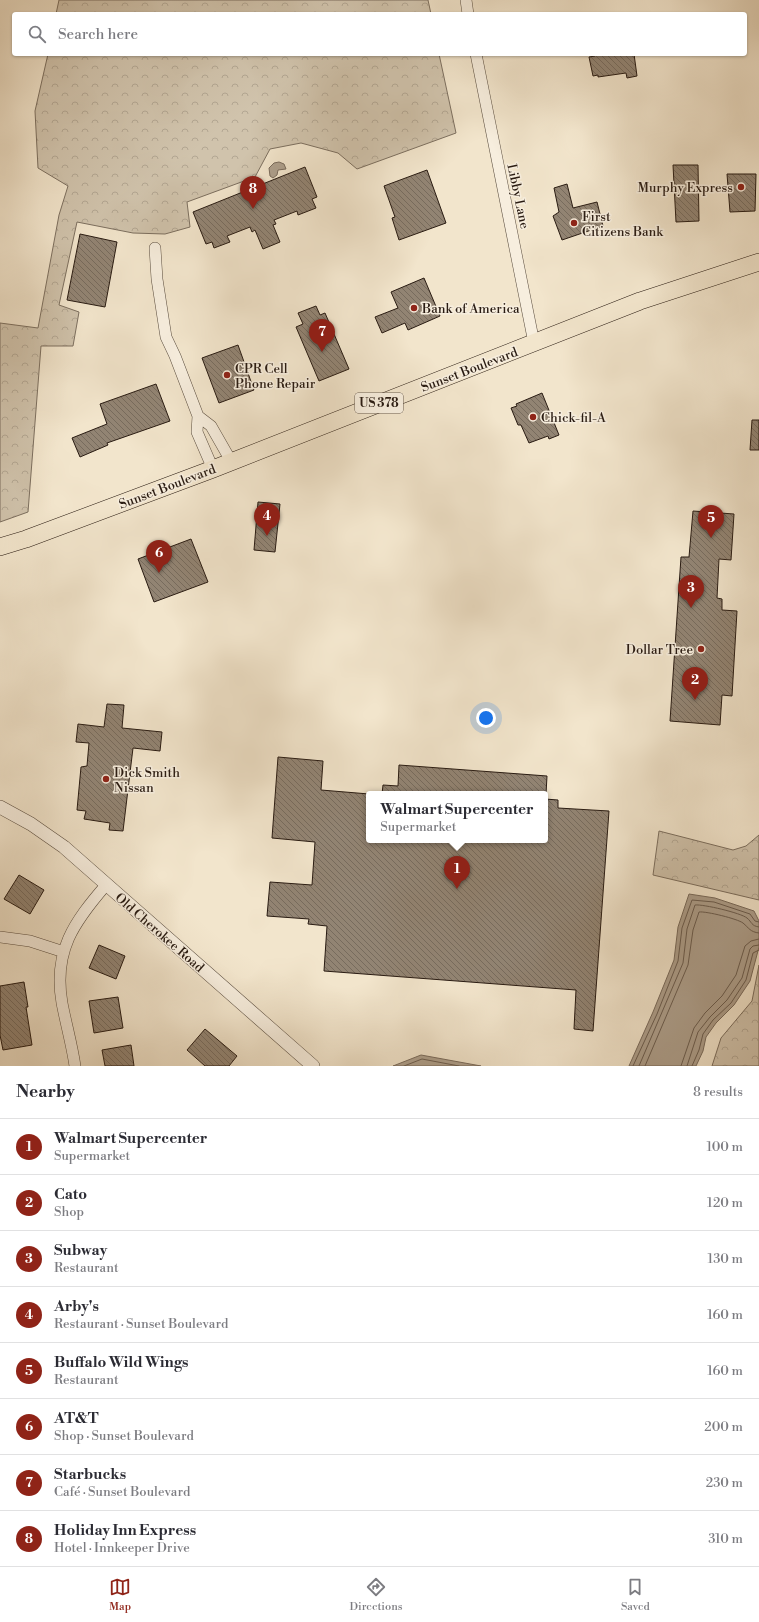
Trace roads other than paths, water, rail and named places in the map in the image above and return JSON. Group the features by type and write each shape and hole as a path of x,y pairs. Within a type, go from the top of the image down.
{"main road":[{"name":"Sunset Boulevard","path":"0,548 213,469 640,301 759,262"}],"street":[{"path":"466,0 468,12"},
{"name":"Libby Lane","path":"476,56 534,343"},
{"path":"155,248 157,279 166,337 175,356 198,416 197,432 213,469"},
{"path":"198,416 211,426 231,461"},
{"name":"Old Cherokee Road","path":"0,807 31,824 64,847 313,1066"},
{"path":"76,1066 61,995 60,978 64,952 72,930 78,920 106,885"},
{"path":"0,937 30,941 64,952"}],"water":[{"path":"279,162 284,164 286,169 278,170 277,175 273,178 270,176 269,168 274,163"},
{"path":"689,894 715,898 754,911 759,921 759,947 750,981 734,1005 716,1023 706,1037 703,1051 696,1066 629,1066 674,960 678,927"},
{"path":"421,1055 481,1066 393,1066"}],"place":[{"name":"Murphy Express","path":"741,187"},
{"name":"Holiday Inn Express","path":"253,209"},
{"name":"First Citizens Bank","path":"574,223"},
{"name":"Bank of America","path":"414,308"},
{"name":"Starbucks","path":"322,352"},
{"name":"CPR Cell Phone Repair","path":"227,375"},
{"name":"Chick-fil-A","path":"533,417"},
{"name":"Arby's","path":"267,536"},
{"name":"Buffalo Wild Wings","path":"711,538"},
{"name":"AT&T","path":"159,573"},
{"name":"Subway","path":"691,608"},
{"name":"Dollar Tree","path":"701,649"},
{"name":"Cato","path":"695,700"},
{"name":"Dick Smith Nissan","path":"106,779"},
{"name":"Walmart Supercenter","path":"457,889"}]}
